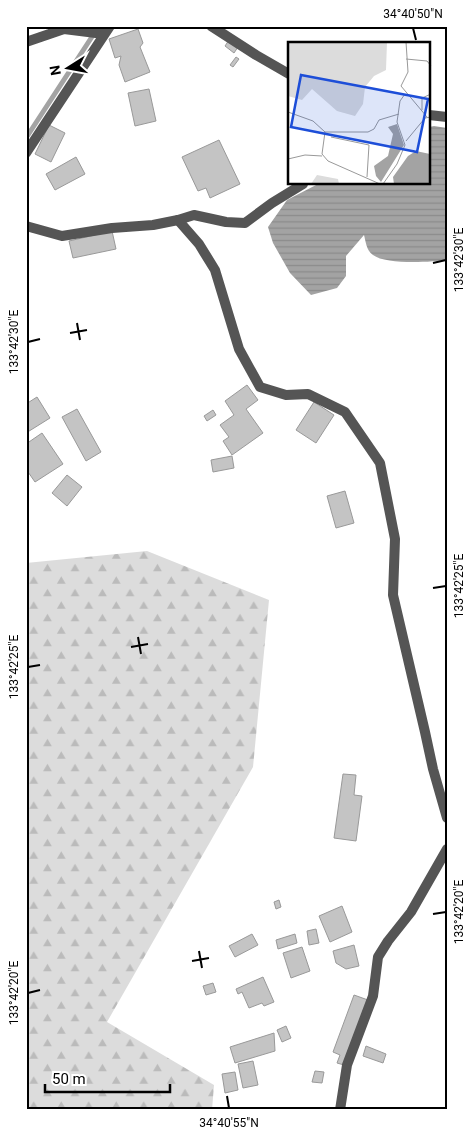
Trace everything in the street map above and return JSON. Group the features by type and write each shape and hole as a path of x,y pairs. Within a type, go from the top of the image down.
{"street":[{"path":"211,26 288,73"},
{"path":"26,42 64,29 86,32 107,30"},
{"path":"26,153 107,30"},
{"path":"430,115 447,117"},
{"path":"26,226 62,236 112,228 153,225 194,215 226,222 245,223 301,185"},
{"path":"178,220 199,244 214,270 239,349 260,387 286,395 308,394 344,412 380,463 396,540 393,595 426,732 433,770 447,818"},
{"path":"340,1110 347,1065 373,996 378,957 411,912 447,849"}],"green space":[{"path":"147,551 269,600 253,767 107,1022 214,1085 212,1110 26,1110 26,563"}],"shaded area":[{"path":"430,127 447,128 447,260 398,262 379,258 369,251 364,235 346,256 346,276 337,288 311,295 290,273 273,243 268,227 287,200 316,185 430,185"}],"building":[{"path":"138,29 143,43 140,47 150,72 125,82 119,65 121,56 115,58 109,39"},
{"path":"229,40 238,47 234,53 225,46"},
{"path":"236,57 239,59 233,67 230,65"},
{"path":"149,89 156,121 135,126 128,93"},
{"path":"49,125 65,133 51,162 35,154"},
{"path":"219,140 240,184 210,198 206,188 198,191 182,157"},
{"path":"76,157 85,174 55,190 46,174"},
{"path":"112,231 116,249 73,258 69,241"},
{"path":"247,385 258,400 246,409 263,433 232,455 223,441 229,437 220,425 234,415 225,401"},
{"path":"37,397 50,418 26,433 26,404"},
{"path":"314,402 334,415 316,443 296,430"},
{"path":"77,409 101,452 86,461 62,417"},
{"path":"213,410 216,415 207,421 204,416"},
{"path":"42,433 63,464 35,482 26,469 26,444"},
{"path":"232,456 234,468 213,472 211,460"},
{"path":"67,475 82,487 67,506 52,493"},
{"path":"345,491 354,523 336,528 327,496"},
{"path":"343,774 356,775 354,795 362,796 356,841 334,838"},
{"path":"279,900 281,907 276,909 274,902"},
{"path":"342,906 352,932 330,942 319,916"},
{"path":"316,929 319,943 309,945 307,931"},
{"path":"252,934 258,945 235,957 229,946"},
{"path":"295,934 297,943 278,949 276,940"},
{"path":"354,945 359,966 346,969 336,963 333,951"},
{"path":"302,947 310,971 291,978 283,953"},
{"path":"263,977 274,1002 264,1006 262,1003 249,1008 242,992 238,994 236,989"},
{"path":"213,983 216,992 206,995 203,986"},
{"path":"354,995 368,1000 344,1065 337,1063 340,1055 333,1052"},
{"path":"286,1026 291,1038 282,1042 277,1030"},
{"path":"274,1033 275,1051 235,1063 230,1047"},
{"path":"366,1046 386,1054 383,1063 363,1056"},
{"path":"253,1061 258,1085 243,1088 238,1064"},
{"path":"315,1071 324,1072 322,1083 312,1082"},
{"path":"235,1072 238,1090 225,1093 222,1074"}],"waterway":[{"path":"26,138 99,26"}]}
